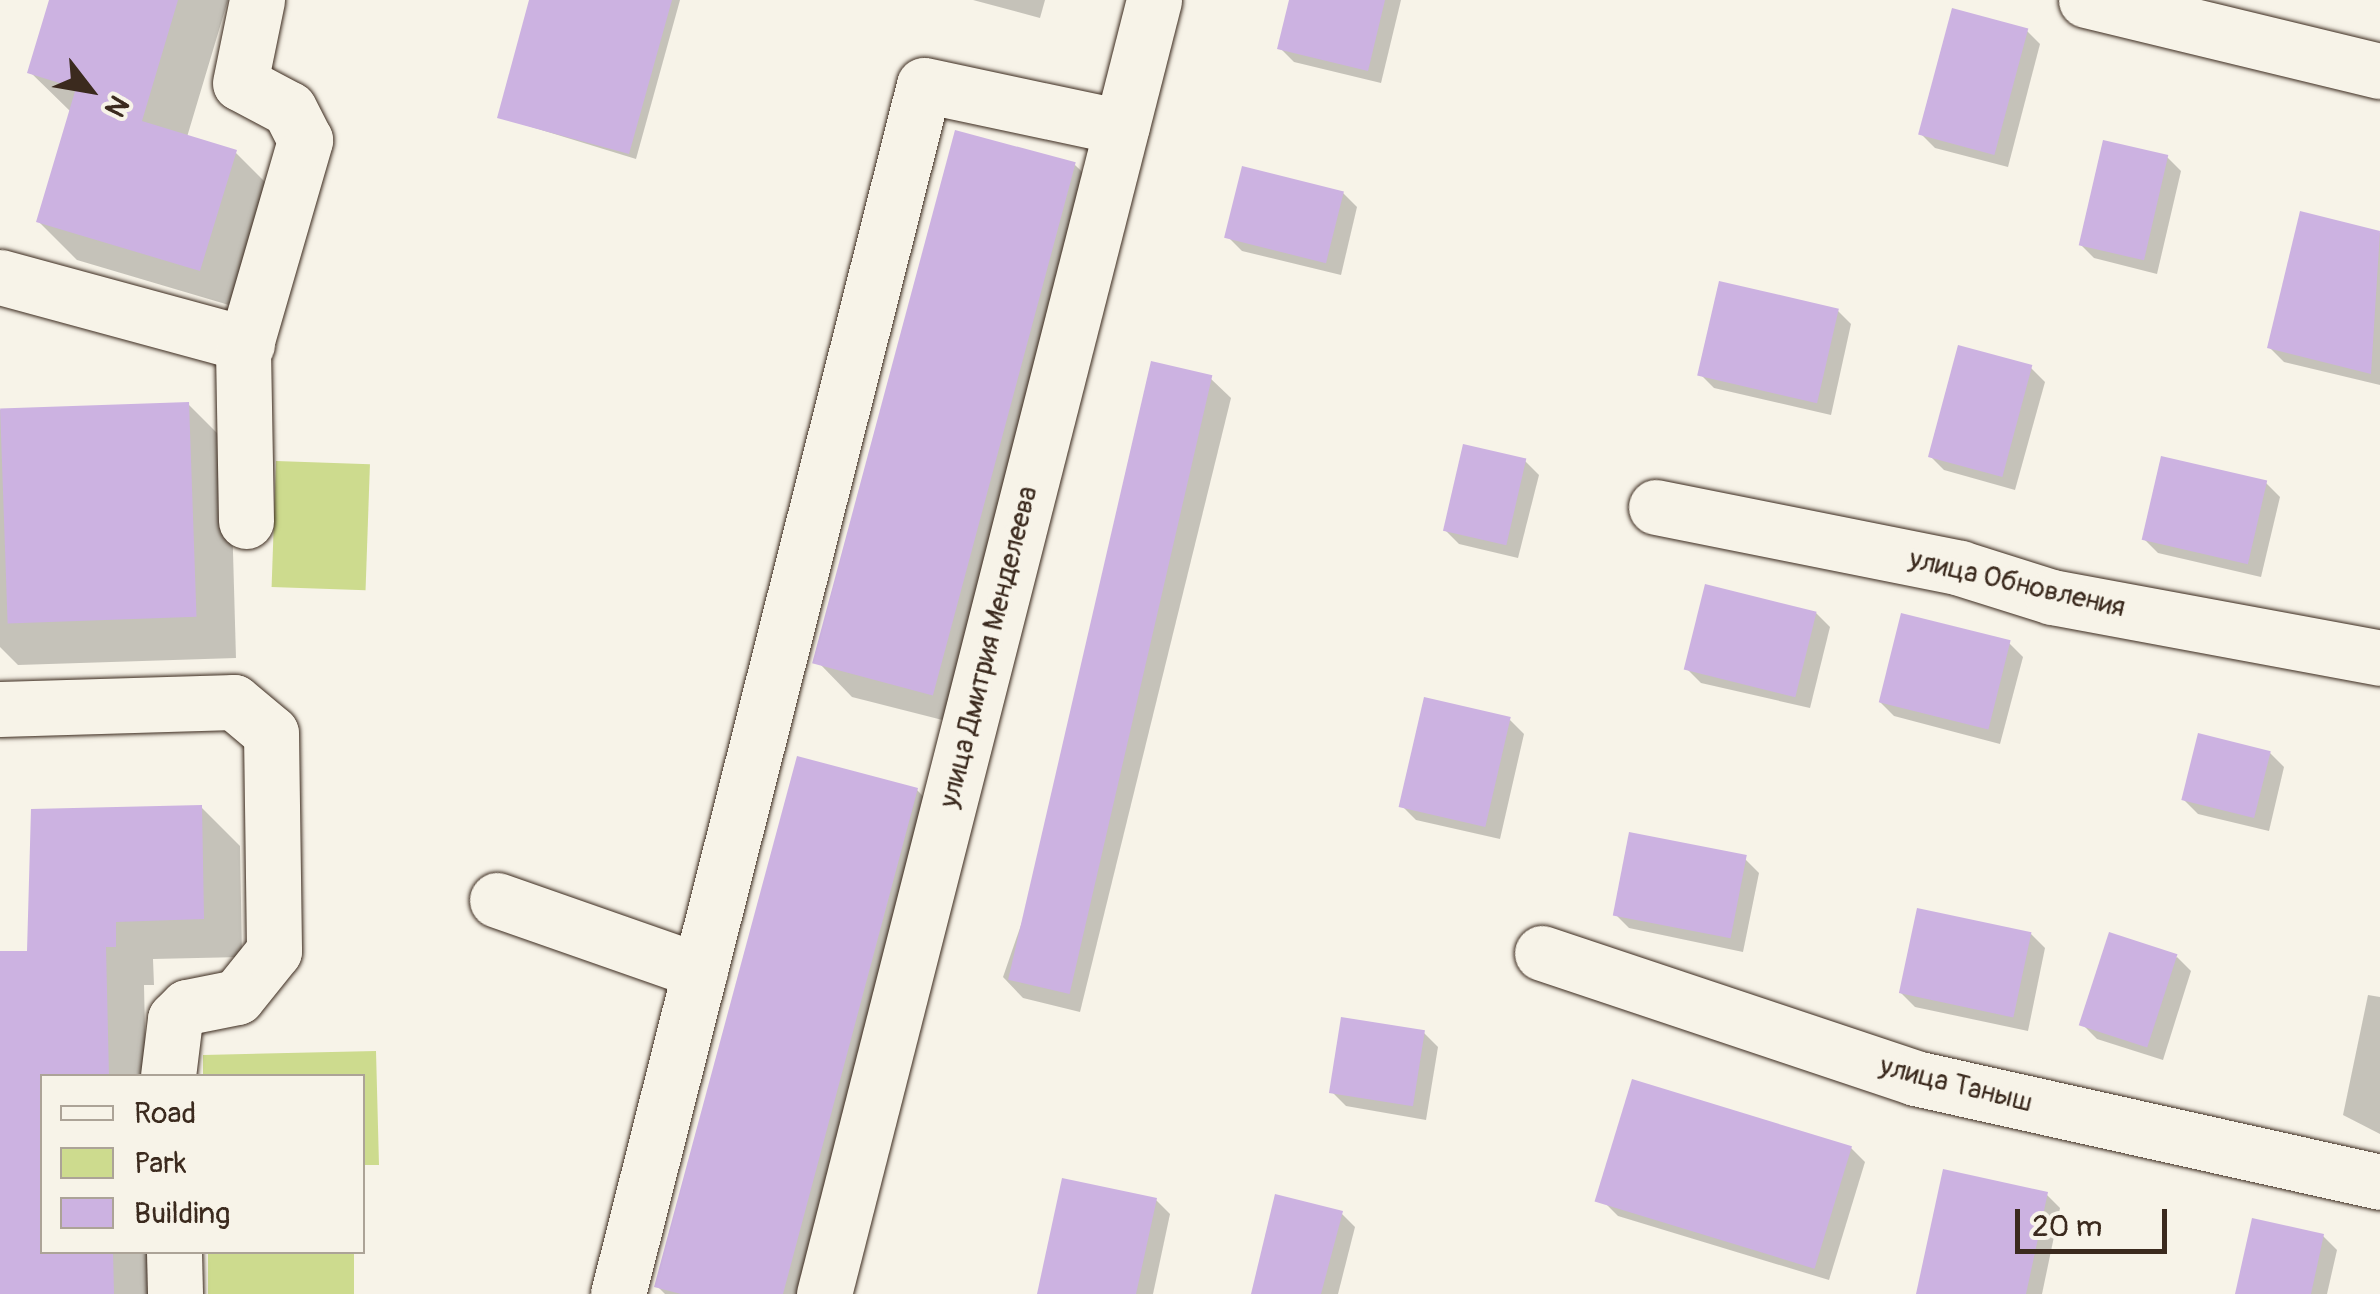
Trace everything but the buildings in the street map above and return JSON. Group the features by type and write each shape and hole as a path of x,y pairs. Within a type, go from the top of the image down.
{"street":[{"path":"246,521 247,344 305,140 288,110 240,83 258,0"},
{"name":"улица Дмитрия Менделеева","path":"824,1294 1154,0"},
{"path":"2086,0 2380,71"},
{"path":"618,1294 924,85 1122,128"},
{"path":"0,276 247,344"},
{"name":"улица Обновления","path":"1656,507 1960,568 2052,597 2380,658"},
{"path":"0,709 234,702 270,733 274,951 237,997 188,1006 175,1019 168,1074"},
{"path":"498,900 700,971"},
{"name":"улица Таныш","path":"1542,953 1915,1078 2380,1182"},
{"path":"174,1254 175,1294"}],"green space":[{"path":"276,461 370,464 366,590 272,587"},
{"path":"376,1051 379,1165 365,1165 365,1074 203,1074 203,1055"},
{"path":"208,1254 354,1254 354,1294 208,1294"}]}
